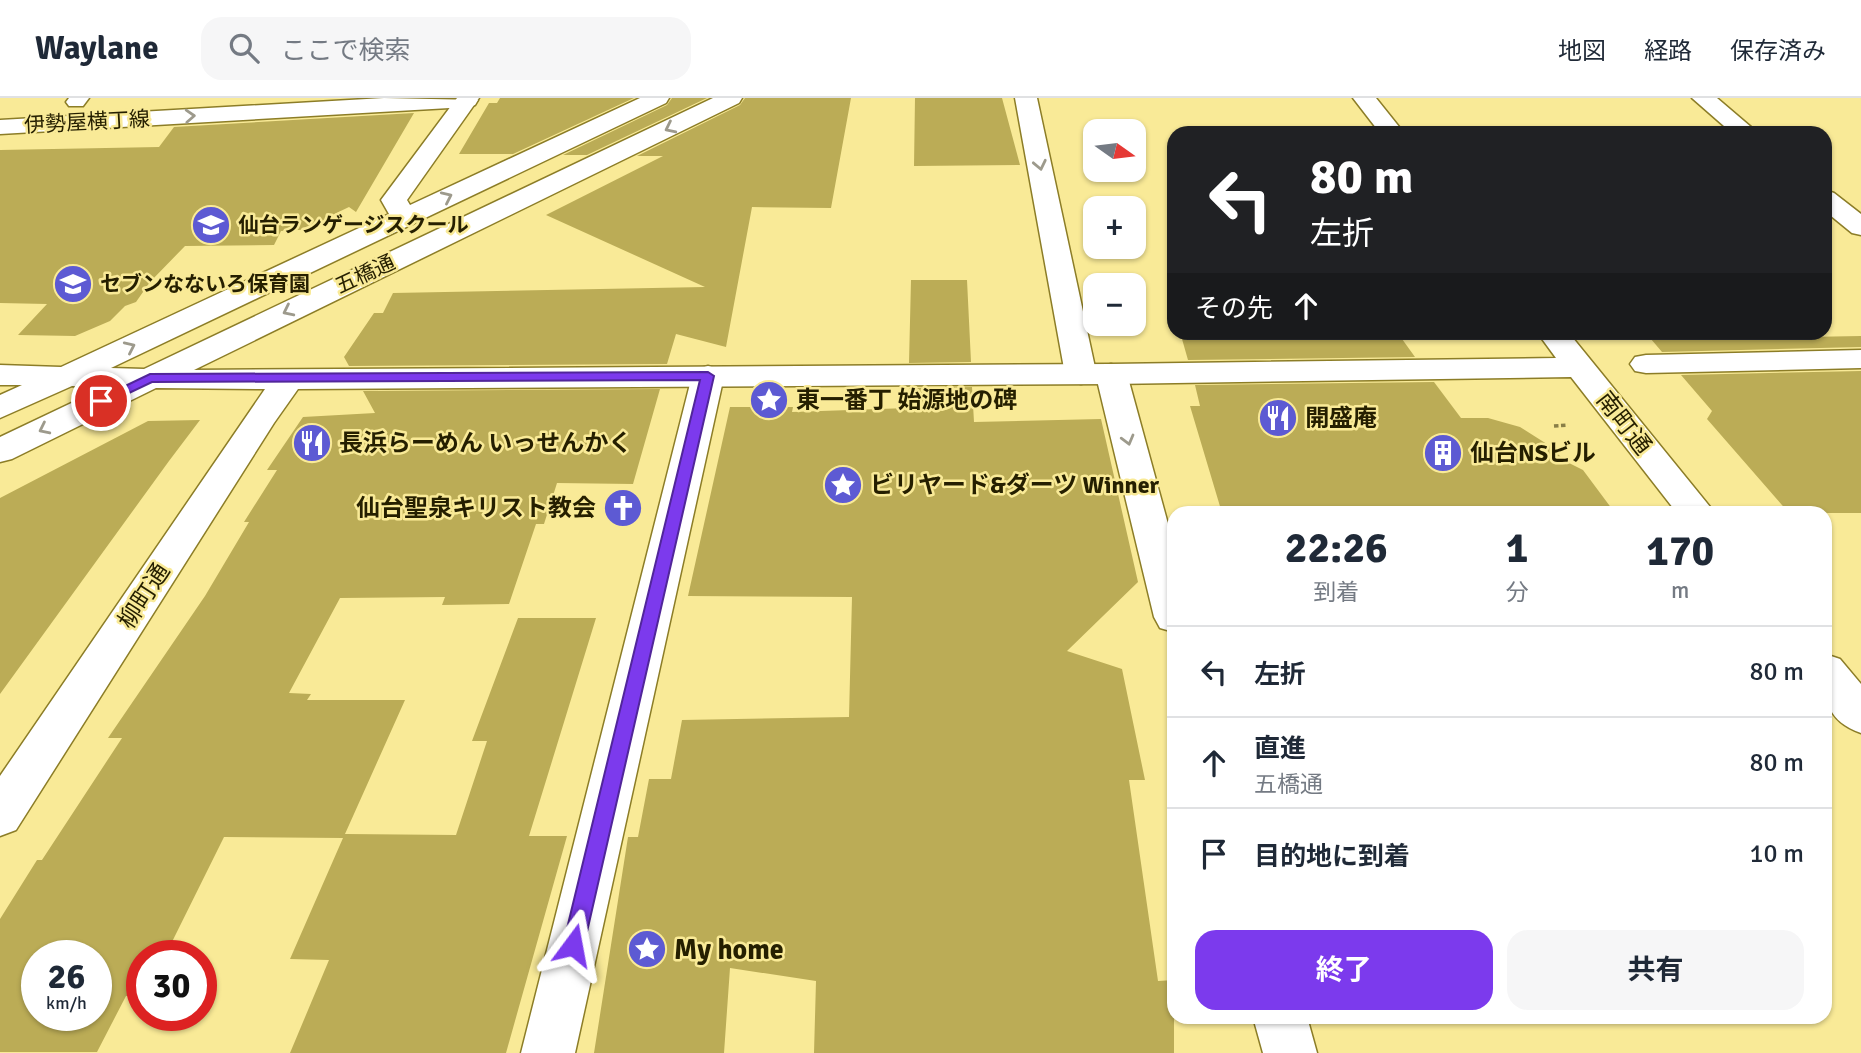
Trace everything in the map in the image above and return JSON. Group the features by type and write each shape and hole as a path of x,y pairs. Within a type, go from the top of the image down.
{"street":[{"name":"五橋通","path":"0,408 658,98"},
{"name":"五橋通","path":"0,451 731,98"},
{"path":"1026,98 1096,374 1167,595"},
{"path":"1364,98 1386,126"},
{"path":"1703,98 1737,126"},
{"path":"404,217 394,200 468,99"},
{"name":"伊勢屋横丁線","path":"0,127 468,99"},
{"path":"1832,204 1861,228"},
{"name":"南町通","path":"1559,340 1691,506"},
{"path":"1646,364 1861,359"},
{"path":"0,375 289,379 1096,374 1581,367"},
{"path":"548,1053 708,376"},
{"name":"柳町通","path":"0,815 261,417 289,379"},
{"path":"1832,680 1861,715"},
{"path":"1282,1024 1290,1053"}],"path":[{"path":"1554,426 1569,425"}],"building":[{"path":"500,98 634,98 513,154 459,154 489,103 497,103"},
{"path":"672,98 707,98 587,155 563,155 667,105"},
{"path":"745,98 851,98 831,208 752,207 726,347 676,334 667,364 349,366 344,357 374,313 383,313 393,293 705,287 546,215 663,156 637,156 740,105"},
{"path":"915,98 1002,98 1020,165 914,166"},
{"path":"414,113 356,212 349,207 326,218 315,229 281,231 274,245 185,246 150,282 136,302 125,306 110,321 75,336 18,335 47,304 0,303 0,150 159,147 174,127"},
{"path":"911,280 967,280 971,362 909,363"},
{"path":"1832,336 1861,336 1861,347 1662,352 1652,340 1832,340"},
{"path":"1182,340 1403,340 1415,357 1188,360"},
{"path":"1861,371 1861,513 1832,513 1832,506 1783,506 1707,419 1712,411 1681,375"},
{"path":"1434,382 1461,418 1488,418 1520,427 1550,446 1565,461 1583,470 1610,506 1220,506 1190,406 1200,406 1195,385"},
{"path":"972,387 974,422 1101,419 1138,582 1067,651 1122,669 1145,780 1129,780 1158,981 1167,980 1167,1024 1174,1024 1174,1053 814,1053 816,981 730,968 724,1053 594,1053 628,837 638,837 649,779 671,779 682,720 849,717 852,597 688,596 730,407 793,407 792,412 908,408 909,388"},
{"path":"660,389 633,484 557,483 544,524 536,524 509,604 442,605 445,597 340,598 289,693 311,694 307,700 405,700 345,834 456,835 487,741 472,741 518,618 596,618 529,836 567,836 506,1053 290,1053 329,960 290,959 343,838 224,837 173,940 126,940 126,996 112,1023 112,940 21,940 21,1031 108,1031 97,1052 0,1052 0,919 37,860 42,860 122,738 108,738 205,596 249,522 244,522 277,470 267,470 303,417 375,413 363,391"},
{"path":"200,420 0,694 0,498 148,421"}],"place":[{"name":"仙台ランゲージスクール","path":"211,225"},
{"name":"セブンなないろ保育園","path":"73,284"},
{"name":"東一番丁 始源地の碑","path":"769,400"},
{"name":"開盛庵","path":"1278,418"},
{"name":"長浜らーめん いっせんかく","path":"312,443"},
{"name":"仙台NSビル","path":"1443,453"},
{"name":"ビリヤード&ダーツ Winner","path":"843,485"},
{"name":"仙台聖泉キリスト教会","path":"623,508"},
{"name":"My home","path":"647,949"}],"route":[{"path":"101,401 150,378 211,380 708,376 699,403 573,945"}]}
